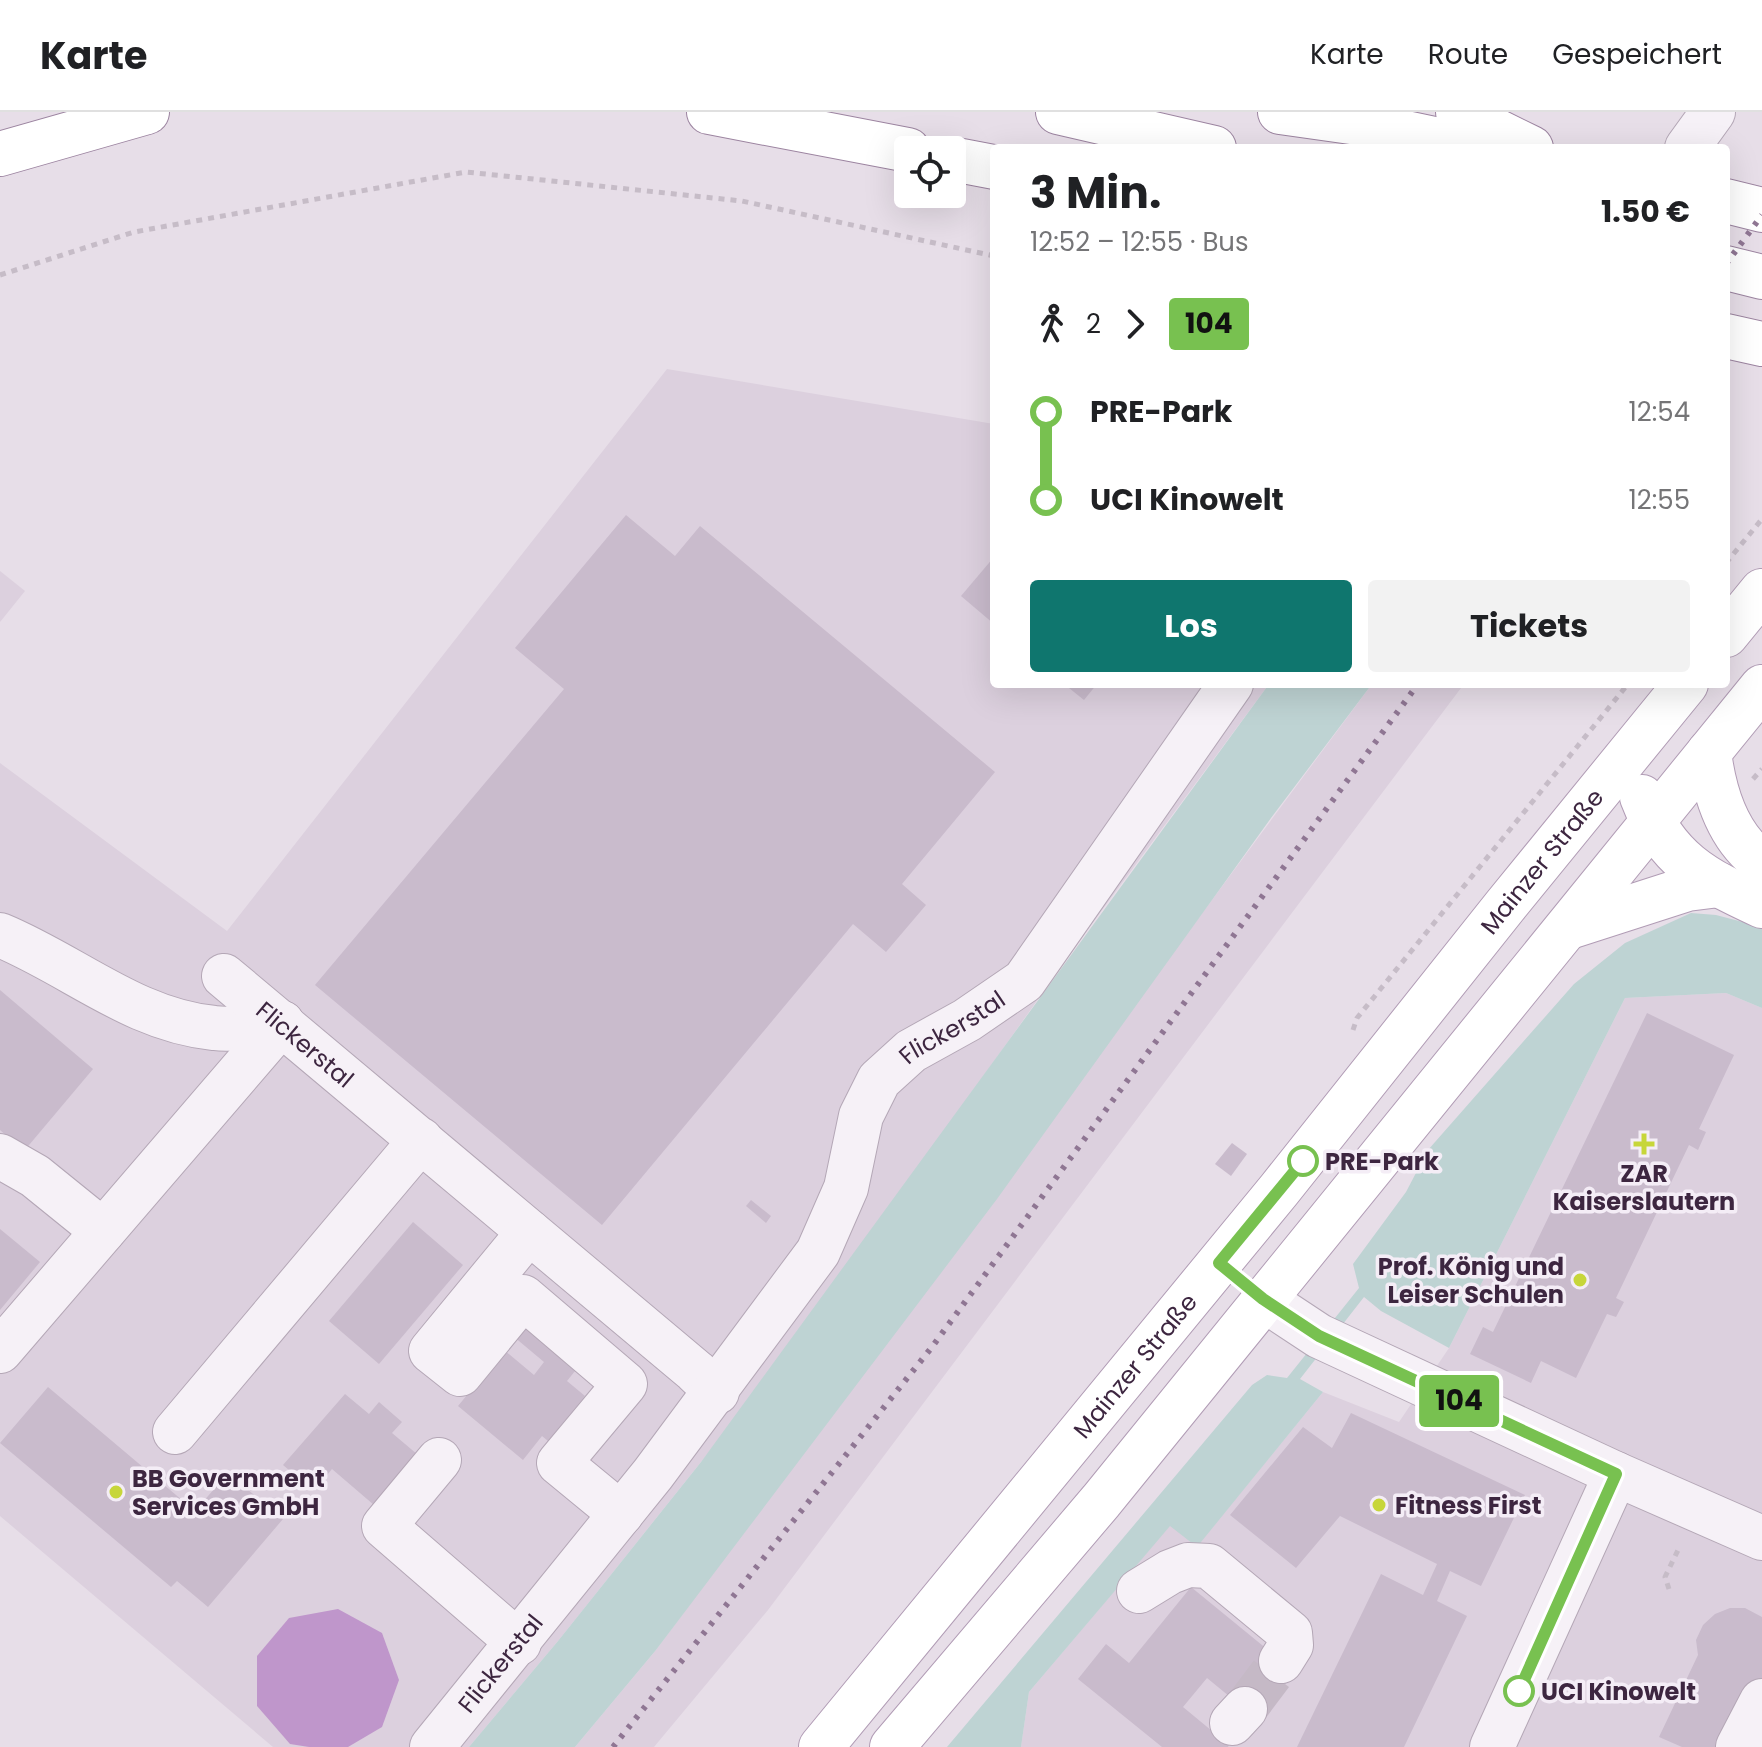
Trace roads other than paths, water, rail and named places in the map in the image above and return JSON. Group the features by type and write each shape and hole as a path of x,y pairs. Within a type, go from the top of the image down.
{"main road":[{"path":"0,154 147,112"},
{"path":"709,112 894,147"},
{"path":"1058,112 1197,144"},
{"path":"1280,112 1358,123 1458,144"},
{"path":"1458,112 1523,144"},
{"path":"966,162 990,166"},
{"path":"1730,202 1762,210"},
{"path":"1730,269 1762,277"},
{"path":"1730,337 1762,344"},
{"path":"1730,630 1762,591"},
{"path":"892,1747 1101,1501 1762,687"},
{"name":"Mainzer Straße","path":"821,1747 1219,1263 1683,688"},
{"path":"1638,743 1640,791 1652,823 1685,864 1762,906"},
{"path":"1709,752 1718,799 1728,820 1754,857 1762,862"},
{"path":"1569,927 1687,889 1719,885"},
{"path":"1219,1263 1263,1299"}],"street":[{"path":"1690,144 1713,112"},
{"name":"Flickerstal","path":"432,1747 519,1643 717,1392 818,1252 846,1188 861,1116 879,1080 911,1051 967,1020 1024,981 1228,688"},
{"path":"0,935 46,956 107,994 164,1019 217,1029 282,1023"},
{"name":"Flickerstal","path":"224,976 717,1392"},
{"path":"0,1351 282,1023"},
{"path":"175,1432 421,1140"},
{"path":"0,1156 35,1176 103,1231"},
{"path":"529,1232 431,1351 460,1374 523,1297 625,1384 559,1463 621,1514"},
{"path":"1263,1299 1319,1336 1762,1538"},
{"path":"439,1460 384,1526 519,1643"},
{"path":"1492,1747 1616,1474"},
{"path":"1139,1591 1188,1565 1209,1566 1290,1633 1291,1645 1281,1661"},
{"path":"1738,1747 1762,1701"}],"tunnel":[{"path":"1245,1709 1281,1661"}],"railway":[{"path":"1730,259 1762,215"},
{"path":"613,1747 932,1347 1415,688"}],"place":[{"name":"ZAR Kaiserslautern","path":"1644,1144"},
{"name":"PRE-Park","path":"1303,1161"},
{"name":"Prof. König und Leiser Schulen","path":"1580,1280"},
{"name":"BB Government Services GmbH","path":"116,1492"},
{"name":"Fitness First","path":"1379,1505"},
{"name":"UCI Kinowelt","path":"1519,1691"}]}
